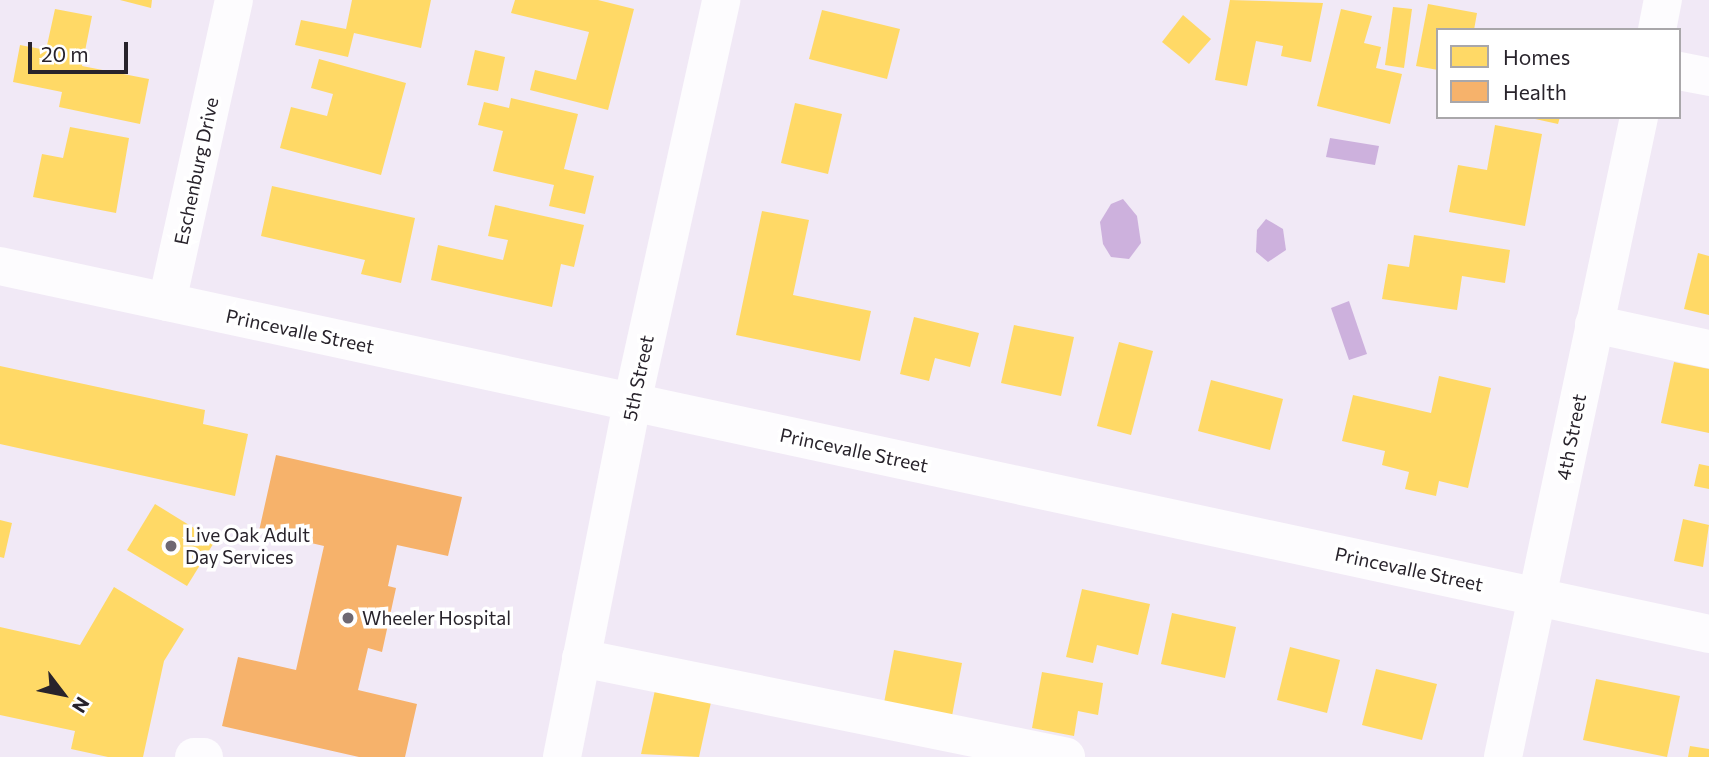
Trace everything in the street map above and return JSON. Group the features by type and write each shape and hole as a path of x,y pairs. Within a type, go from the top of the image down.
{"street":[{"name":"Eschenburg Drive","path":"167,302 234,0"},
{"name":"5th Street","path":"562,757 632,402 720,0"},
{"path":"1657,28 1663,0"},
{"path":"1681,71 1709,77"},
{"name":"4th Street","path":"1503,757 1639,119"},
{"name":"Princevalle Street","path":"0,266 1709,634"},
{"path":"1594,324 1709,349"},
{"path":"581,658 1066,757"},
{"path":"194,757 204,757"}],"shaded area":[{"path":"1330,138 1379,146 1375,165 1326,157"},
{"path":"1123,199 1137,216 1141,243 1129,259 1111,257 1103,244 1100,222 1111,204"},
{"path":"1266,219 1283,229 1286,250 1268,262 1256,252 1257,230"},
{"path":"1349,301 1367,354 1349,360 1331,308"}],"building: Homes":[{"path":"120,0 152,0 151,8"},
{"path":"352,0 431,0 421,48 354,33 348,57 295,45 301,20 346,29"},
{"path":"515,0 598,0 634,9 608,110 530,90 535,70 576,80 589,32 511,13"},
{"path":"1230,0 1323,3 1311,62 1281,56 1283,46 1256,41 1247,86 1215,80"},
{"path":"1428,4 1477,13 1474,28 1436,28 1436,70 1416,66"},
{"path":"1393,7 1412,9 1404,68 1385,65"},
{"path":"55,9 92,16 82,66 149,79 140,124 59,107 62,92 13,82 20,45 46,50"},
{"path":"1341,9 1372,16 1364,43 1381,47 1376,68 1402,74 1390,124 1317,106"},
{"path":"822,10 900,29 887,79 809,59"},
{"path":"1183,15 1211,39 1189,64 1162,42"},
{"path":"475,50 505,57 498,91 467,85"},
{"path":"319,59 406,83 381,175 280,148 291,107 327,116 333,94 311,88"},
{"path":"511,98 578,114 564,169 594,176 585,214 549,206 554,185 493,171 503,131 478,125 484,102 509,108"},
{"path":"795,103 842,114 828,174 781,163"},
{"path":"1535,119 1559,119 1558,124"},
{"path":"1495,125 1542,134 1525,226 1449,212 1458,165 1487,170"},
{"path":"70,127 129,138 116,213 33,197 42,154 63,158"},
{"path":"272,186 415,218 401,283 361,274 365,260 261,236"},
{"path":"495,205 584,225 574,267 561,264 552,307 431,280 438,245 503,260 508,240 488,236"},
{"path":"762,211 809,220 793,295 871,311 860,361 736,335"},
{"path":"1414,235 1510,250 1505,283 1462,276 1457,310 1382,299 1388,264 1409,267"},
{"path":"1698,253 1709,256 1709,315 1684,309"},
{"path":"914,317 979,333 970,367 935,358 929,381 900,374"},
{"path":"1014,325 1074,337 1061,396 1001,383"},
{"path":"1119,342 1153,351 1131,435 1097,426"},
{"path":"1674,362 1709,369 1709,433 1661,423"},
{"path":"0,366 205,410 203,424 248,434 235,496 0,444"},
{"path":"1439,376 1491,388 1468,488 1439,481 1436,496 1405,489 1409,472 1382,465 1385,451 1342,441 1353,395 1431,413"},
{"path":"1211,380 1283,399 1270,450 1198,431"},
{"path":"1699,464 1709,466 1709,489 1694,486"},
{"name":"Live Oak Adult Day Services","path":"155,504 215,541 187,586 127,550"},
{"path":"1683,519 1709,525 1703,567 1674,561"},
{"path":"0,520 12,523 4,558 0,557"},
{"path":"114,587 184,629 164,661 143,757 108,757 71,749 75,731 0,715 0,627 80,645"},
{"path":"1082,589 1150,604 1138,655 1097,645 1093,663 1066,657"},
{"path":"1172,613 1236,627 1225,678 1161,664"},
{"path":"1290,647 1340,660 1327,713 1277,700"},
{"path":"894,650 962,663 952,716 884,703"},
{"path":"1376,669 1437,684 1422,740 1362,725"},
{"path":"1042,672 1103,683 1098,715 1078,711 1074,736 1032,728"},
{"path":"1596,679 1680,696 1667,757 1583,740"},
{"path":"657,681 713,693 699,757 641,754"},
{"path":"1690,746 1709,749 1709,757 1688,757"}],"building: Health":[{"name":"Wheeler Hospital","path":"276,455 462,497 448,556 397,545 388,586 396,588 382,652 368,648 358,690 417,704 405,757 359,757 222,726 238,657 296,670 324,546 259,531"}],"place":[{"name":"Live Oak Adult Day Services","path":"171,546"},
{"name":"Wheeler Hospital","path":"348,618"}]}
